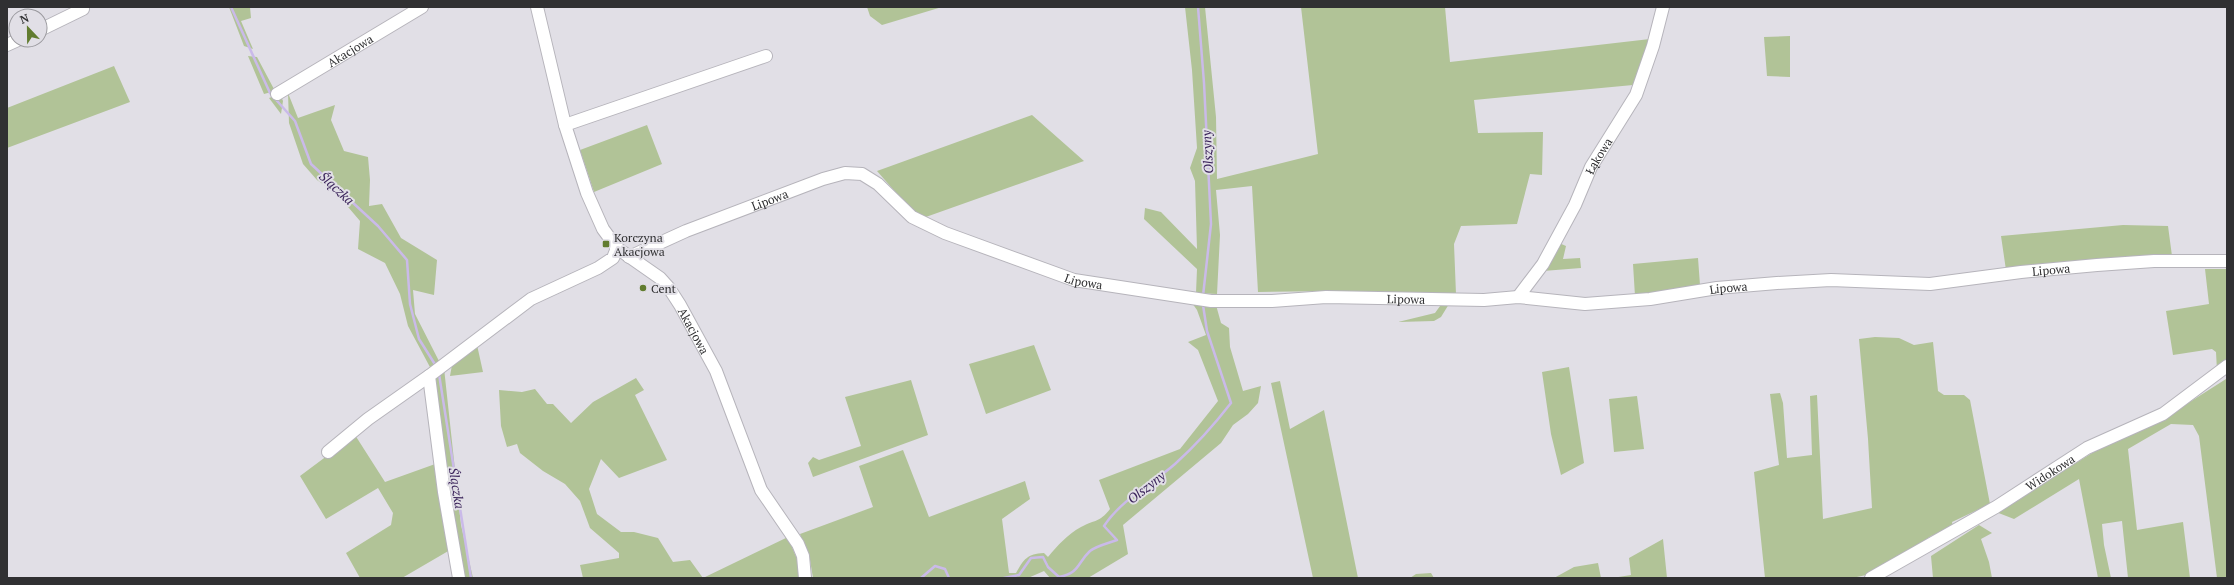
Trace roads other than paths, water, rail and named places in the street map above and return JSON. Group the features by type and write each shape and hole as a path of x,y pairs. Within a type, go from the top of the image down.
{"street":[{"name":"Akacjowa","path":"277,94 422,7"},
{"name":"Akacjowa","path":"538,7 565,125 587,193 603,229 617,248 652,272 669,288 696,333 729,400 761,490 798,544 803,556 805,578"},
{"name":"Łąkowa","path":"1518,298 1543,264 1575,205 1591,167 1636,95 1653,46 1663,7"},
{"path":"48,26 83,9"},
{"path":"565,125 766,56"},
{"name":"Lipowa","path":"629,257 686,231 823,179 845,173 862,174 878,184 912,217 945,234 1074,280 1211,301 1272,301 1326,298 1484,300 1518,298 1585,304 1650,299 1717,288 1777,283 1831,280 1930,284 2021,272 2097,265 2154,261 2227,261"},
{"path":"328,452 368,419 429,376 531,299 598,268 613,258 617,248"},
{"name":"Widokowa","path":"1871,578 1996,507 2087,448 2163,414 2227,366"},
{"path":"429,376 444,492 459,578"}],"waterway":[{"name":"Ślączka","path":"231,7 270,93 295,121 311,164 378,226 407,260 410,304 419,339 436,366"},
{"name":"Olszyny","path":"1198,7 1204,83 1211,224 1203,296"},
{"name":"Olszyny","path":"1004,578 1019,575 1031,558 1043,557 1048,567 1059,577 1066,575 1075,570 1090,551 1099,546 1117,540 1104,526 1111,517 1128,500 1183,457 1231,403 1207,331 1203,305"},
{"name":"Ślączka","path":"439,374 471,578"},
{"name":"Olszyny","path":"921,578 935,566 945,569 949,578"}],"place":[{"name":"Korczyna Akacjowa","path":"606,244"},
{"name":"Cent","path":"643,288"}]}
